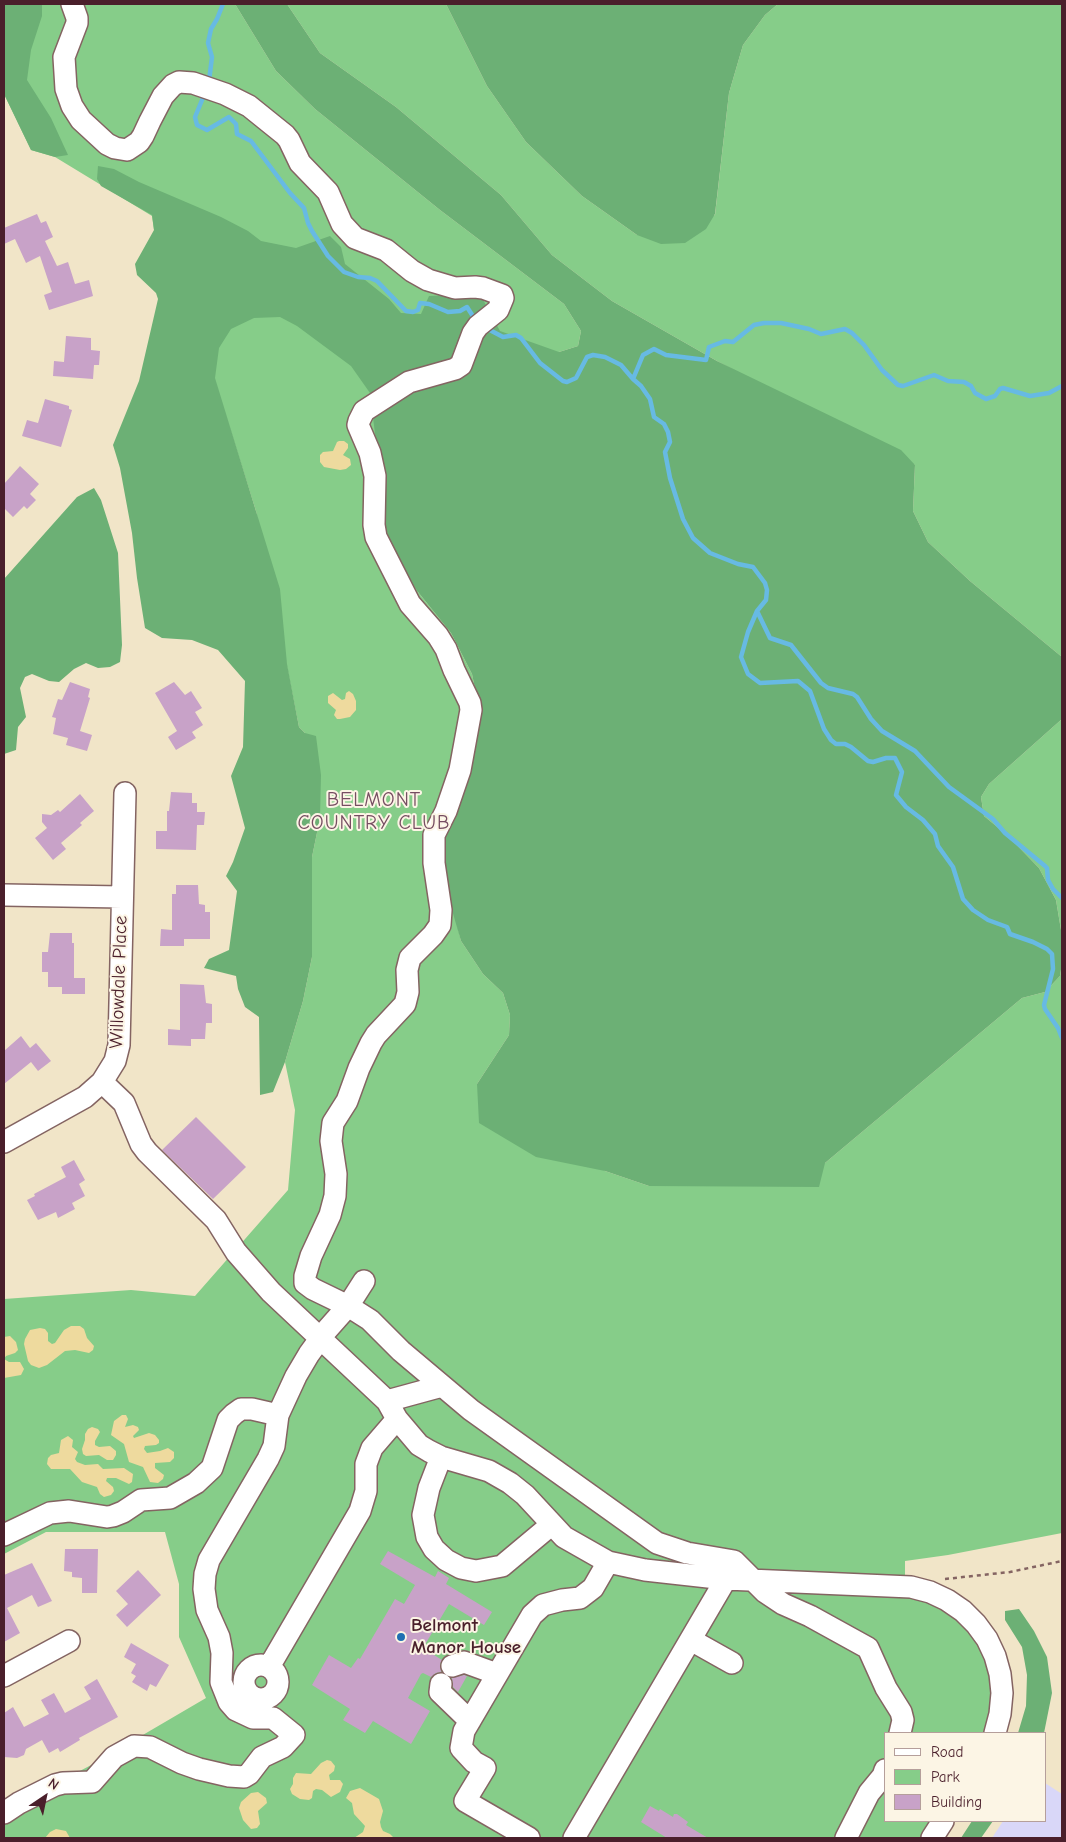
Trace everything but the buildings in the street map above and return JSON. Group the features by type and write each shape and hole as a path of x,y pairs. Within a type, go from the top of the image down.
{"street":[{"path":"72,4 77,18 64,57 66,89 72,106 81,120 107,144 127,150 133,147 144,136 153,113 168,91 179,82 193,83 225,94 249,106 285,135 300,163 328,192 342,224 361,241 386,250 412,271 428,280 455,288 475,287 502,295 502,303 498,310 473,333 461,365 455,369 409,382 369,406 364,411 358,425 370,453 375,476 374,525 376,537 410,604 438,636 446,649 471,710 460,770 446,811 434,835 434,863 440,925 433,935 410,958 407,970 408,992 405,1004 371,1043 361,1063 347,1101 334,1123 331,1141 336,1174 335,1196 330,1215 310,1256 305,1283 370,1320 442,1386 657,1543 687,1553 734,1561 764,1592 783,1604 810,1616 868,1648 886,1688 900,1712 903,1720 900,1732"},
{"name":"Willowdale Place","path":"4,1142 85,1097 102,1082 115,1061 119,1045 125,793"},
{"path":"4,895 122,897"},
{"path":"102,1082 124,1103 141,1144 147,1152 216,1220 236,1252 271,1292 387,1401 397,1420 419,1445 441,1457 489,1471 510,1483 525,1496 551,1525 576,1545 608,1562 645,1570 726,1579 911,1587 930,1592 947,1600 963,1611 982,1632 995,1656 1000,1674 1002,1693 995,1732"},
{"path":"4,1813 19,1803 63,1783 92,1782 114,1757 134,1746 150,1747 199,1769 228,1776 244,1777 249,1774 262,1757 283,1748 294,1735 273,1718 253,1718 236,1710 229,1702 221,1682 222,1653 219,1637 207,1610 204,1589 205,1574 209,1560 274,1446 278,1415 296,1376 320,1338 348,1306 364,1281"},
{"path":"387,1401 442,1386"},
{"path":"4,1535 50,1513 69,1511 106,1517 123,1512 142,1500 164,1499 176,1496 212,1468 228,1420 234,1414 241,1410 252,1409 278,1415"},
{"path":"269,1667 356,1519 366,1491 366,1464 372,1448 397,1420"},
{"path":"441,1457 422,1515 427,1537 434,1549 446,1560 461,1568 476,1571 502,1566 551,1525"},
{"path":"529,1838 465,1801 485,1768 474,1762 462,1748 464,1730 532,1615 543,1605 580,1598 593,1588 608,1562"},
{"path":"574,1838 726,1579"},
{"path":"691,1640 732,1663"},
{"path":"4,1676 70,1641"},
{"path":"470,1721 440,1692 446,1675 464,1662 497,1674"},
{"path":"846,1838 869,1793 884,1773"},
{"path":"932,1838 942,1822"}],"path":[{"path":"937,1580 1010,1572 1062,1561"}],"shaded area":[{"path":"1046,1784 1062,1794 1062,1838 992,1838 1002,1822 1046,1822"}],"green space":[{"path":"4,4 235,4 276,71 315,109 440,210 564,304 581,331 578,346 559,352 418,592 451,633 472,674 480,713 455,916 461,941 483,974 503,993 510,1015 509,1035 477,1084 605,1171 649,1186 825,1163 1022,998 1045,992 1060,976 1062,963 1062,1533 948,1555 905,1561 905,1577 925,1598 964,1622 987,1653 994,1699 985,1732 884,1732 884,1822 932,1822 922,1838 4,1838 4,1811 95,1763 206,1698 179,1637 179,1584 165,1532 46,1532 4,1554 4,1299 131,1290 195,1296 288,1190 295,1110 285,1062 303,1001 312,957 312,857 320,818 305,733 299,727 256,511 214,378 154,230 152,216 55,157 31,150 4,94"},
{"path":"4,4 42,4 42,16 31,50 27,80 51,118 68,155 55,157 31,150 4,94"},
{"path":"235,4 287,4 320,53 396,107 501,195 552,255 612,301 717,361 901,450 915,465 913,511 928,542 970,581 1062,657 1062,719 989,784 981,797 984,816 1007,835 1039,868 1056,900 1062,936 1060,976 1045,992 1022,998 825,1163 819,1187 649,1186 605,1171 536,1157 479,1123 477,1084 509,1035 510,1015 503,993 483,974 461,941 443,879 443,852 448,824 480,713 472,674 451,633 418,592 395,557 382,516 370,393 351,366 297,326 280,317 254,318 231,329 219,348 215,378 280,589 287,664 299,727 305,733 316,736 321,775 320,818 312,857 312,957 303,1001 285,1062 273,1092 260,1095 259,1017 245,1007 238,989 236,976 204,968 209,959 229,950 237,891 226,876 245,828 231,776 243,747 245,681 218,650 192,640 162,638 145,628 132,533 120,468 113,445 139,381 158,299 156,293 137,275 135,264 154,230 152,215 101,186 97,179 98,166 114,169 139,182 221,217 248,231 261,241 296,248 330,236 341,247 345,264 389,299 401,313 421,314 429,296 480,294 500,331 559,352 578,346 581,331 564,304 440,210 315,109 276,71"},
{"path":"287,4 446,4 487,86 526,142 582,196 637,235 715,215 729,93 743,45 765,15 778,4 1062,4 1062,657 970,581 928,542 913,511 915,465 717,361 612,301 552,255 501,195 396,107 320,53"},
{"path":"446,4 778,4 765,15 743,45 729,93 715,214 706,229 685,243 661,244 637,235 582,196 526,142 487,86"},
{"path":"94,488 101,500 118,553 122,645 120,662 110,667 98,668 86,663 74,669 59,682 49,681 32,674 25,677 20,688 26,717 18,727 16,750 4,754 4,579 77,497"},
{"path":"1062,719 1062,936 1056,900 1039,868 1007,835 984,816 981,797 989,784"},
{"path":"1019,1609 1034,1631 1047,1657 1052,1693 1044,1732 1018,1732 1026,1706 1027,1675 1022,1647 1005,1620 1005,1611"},
{"path":"971,1822 992,1822 981,1838 961,1838"}],"sand":[{"path":"339,441 344,441 348,444 348,448 343,455 350,459 351,465 346,469 340,470 324,467 320,462 320,455 323,452 333,451"},
{"path":"349,691 353,694 356,701 356,710 350,717 337,719 334,715 336,710 328,703 328,696 333,693 342,700 345,699 346,693"},
{"path":"71,1326 80,1326 84,1329 87,1338 94,1346 93,1350 89,1353 75,1350 65,1351 47,1365 39,1368 31,1365 28,1361 24,1344 30,1330 45,1329 48,1333 48,1341 52,1344 55,1343 64,1330"},
{"path":"10,1336 16,1342 18,1350 4,1359 4,1337"},
{"path":"4,1359 9,1362 20,1362 24,1369 21,1375 4,1378"},
{"path":"122,1415 126,1415 128,1419 125,1427 133,1425 138,1427 139,1430 133,1436 134,1438 149,1433 155,1435 159,1440 159,1443 156,1445 145,1446 144,1449 147,1453 168,1448 174,1452 174,1458 170,1462 155,1463 155,1468 164,1475 163,1479 158,1483 150,1482 143,1467 129,1462 124,1444 111,1435 114,1421"},
{"path":"92,1427 100,1432 95,1445 99,1447 110,1446 116,1451 113,1460 107,1460 99,1455 86,1456 83,1454 85,1434"},
{"path":"68,1436 73,1440 72,1447 78,1452 75,1459 77,1462 85,1465 98,1464 103,1469 124,1468 133,1474 132,1482 129,1484 116,1478 107,1478 106,1481 113,1487 114,1491 111,1495 104,1497 100,1494 97,1487 82,1482 70,1469 51,1469 47,1464 48,1458 59,1453 61,1440"},
{"path":"327,1760 331,1761 335,1766 334,1771 329,1775 330,1780 340,1780 343,1784 340,1792 331,1797 322,1790 316,1789 309,1800 300,1799 292,1794 290,1789 296,1773 311,1774 321,1763"},
{"path":"360,1788 379,1799 383,1811 380,1822 381,1827 383,1831 394,1838 354,1838 363,1832 365,1826 354,1814 352,1803 346,1798 350,1791"},
{"path":"258,1792 266,1798 267,1803 258,1811 260,1824 257,1828 251,1829 243,1820 239,1808 241,1802 251,1793"},
{"path":"56,1829 66,1831 70,1838 45,1838"}],"waterway":[{"path":"209,81 212,57 208,43 211,29 223,4"},
{"path":"205,93 195,117 197,125 207,130 229,117 236,124 237,134 251,141 290,193 304,208 312,231 328,256 344,272 377,281 406,311 413,312 418,310 420,303 429,304 448,312 460,311 467,307 476,321"},
{"path":"633,379 643,355 654,349 666,355 706,360 709,347 725,341 733,342 754,325 781,323 809,329 821,334 845,329 864,345 882,370 898,385 903,386 934,375 948,381 964,382 971,386 975,393 986,399 995,396 1003,388 1030,396 1049,393 1062,386"},
{"path":"484,327 503,337 516,335 521,338 540,363 563,381 567,382 576,378 587,357 593,355 605,357 621,365 641,386 650,399 654,417 664,424 668,432 670,442 665,452 670,478 683,519 693,538 710,553 738,564 753,567 765,583 767,590 766,600 757,611 748,632 741,657 748,674 760,683 798,681 810,691 824,729 836,744 845,744 851,747 868,761 873,762 886,758 895,758 902,772 896,795 935,834 938,846 953,867 963,899 973,910 988,920 1007,927 1010,934 1033,942 1047,949 1052,954 1053,969 1044,1005 1062,1038"},
{"path":"757,611 770,638 791,645 821,683 828,688 853,694 857,697 871,719 882,731 915,751 949,787 993,819 1005,833 1045,866 1047,868 1048,880 1053,889 1062,898"}],"place":[{"name":"Belmont Manor House","path":"401,1637"}],"district":[{"name":"BELMONT COUNTRY CLUB","path":"374,812"}]}
